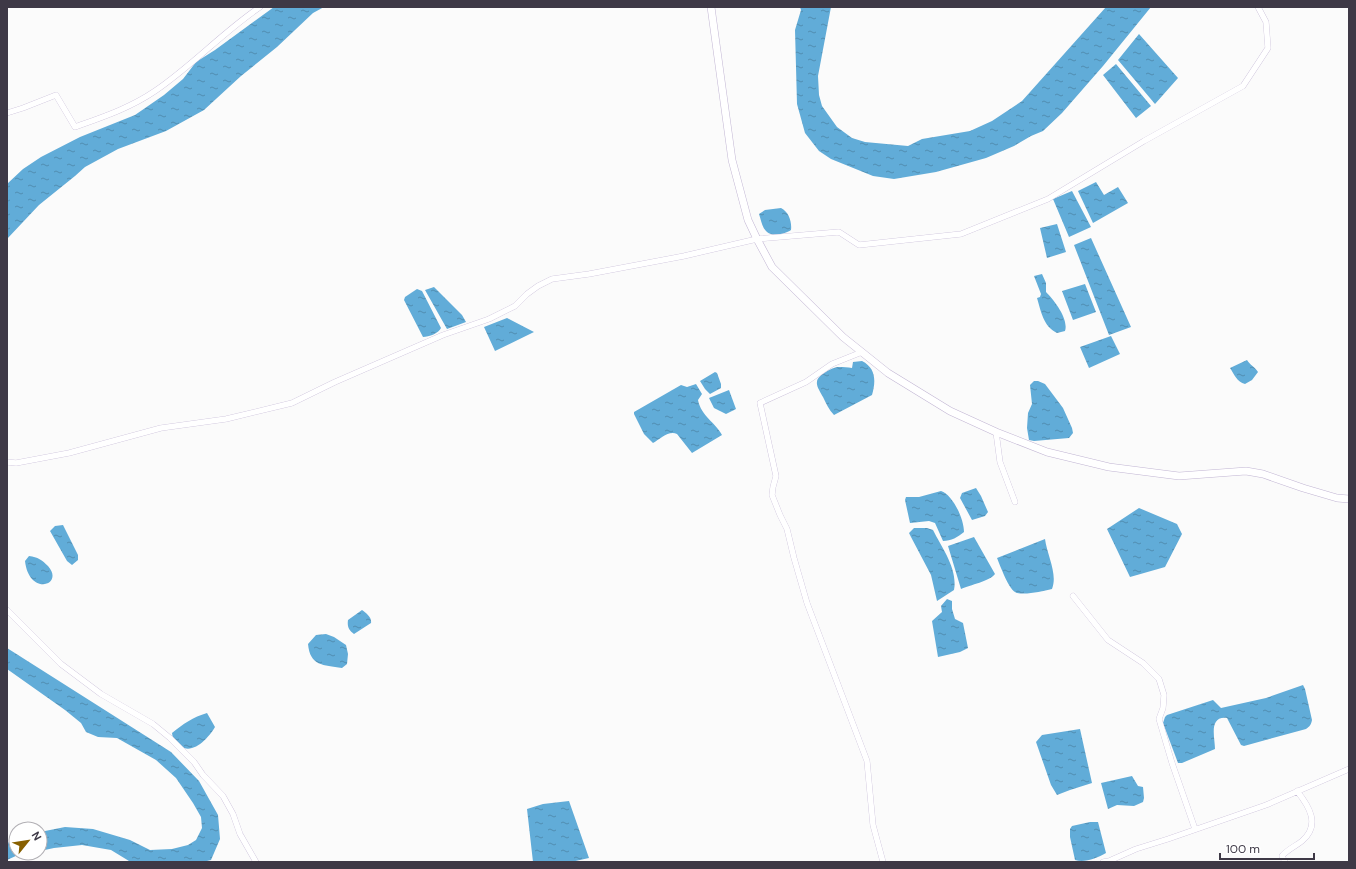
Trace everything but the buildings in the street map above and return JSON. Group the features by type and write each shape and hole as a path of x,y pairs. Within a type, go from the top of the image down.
{"street":[{"path":"7,112 23,108 56,95 75,127 128,108 156,91 198,58 224,34 260,7"},
{"path":"711,7 732,160 748,220 757,239 772,267 843,337 888,373 950,411 996,432 1047,452 1109,467 1179,476 1246,472 1263,474 1337,498 1349,499"},
{"path":"7,462 16,463 69,453 161,428 226,419 292,403 335,382 443,335 489,319 515,306 527,294 538,286 552,279 588,274 684,256 757,239 839,232 859,245 961,234 1048,199 1144,141 1243,86 1268,48 1266,22 1258,7"},
{"path":"862,352 832,364 806,382 760,403 776,476 772,495 787,529 807,603 867,761 873,825 883,862"},
{"path":"996,432 1000,462 1015,502"},
{"path":"1073,596 1108,640 1143,663 1159,679 1164,695 1163,708 1159,718 1172,763 1195,829"},
{"path":"7,610 61,664 101,694 153,724 189,757 203,775 223,796 233,814 240,834 256,862"},
{"path":"1103,862 1109,861 1131,850 1266,805 1349,769"},
{"path":"1285,862 1282,856 1304,840 1311,828 1312,815 1297,791"}],"water":[{"path":"274,7 324,7 313,13 277,47 241,76 204,110 166,131 118,149 85,167 39,205 7,239 7,184 23,169 41,157 80,137 135,115 164,95 183,79 196,62"},
{"path":"800,7 831,7 818,76 819,95 822,106 837,127 852,138 865,142 908,146 922,139 970,131 992,121 1022,101 1106,7 1151,7 1103,66 1062,113 1043,131 986,158 936,172 894,179 873,176 831,159 819,151 805,133 797,104 795,30 801,10"},
{"path":"1139,34 1178,78 1155,104 1118,60"},
{"path":"1116,64 1151,106 1136,118 1103,75"},
{"path":"1096,182 1104,195 1118,187 1128,203 1093,223 1078,191"},
{"path":"1072,191 1091,227 1069,237 1053,199"},
{"path":"781,208 786,212 789,218 791,230 786,233 770,234 764,228 759,214 765,210"},
{"path":"1057,224 1066,252 1047,258 1040,228"},
{"path":"1091,238 1131,327 1109,335 1074,245"},
{"path":"1042,274 1046,283 1046,292 1063,315 1066,326 1065,331 1057,333 1052,330 1043,318 1037,298 1040,297 1041,294 1034,276"},
{"path":"1085,284 1096,312 1073,320 1062,291"},
{"path":"434,287 462,315 466,322 447,329 425,290"},
{"path":"417,289 422,291 441,328 436,333 423,337 404,300 405,297"},
{"path":"507,318 534,332 495,351 484,327"},
{"path":"1111,336 1120,354 1089,368 1080,347"},
{"path":"1247,360 1258,372 1252,380 1245,384 1238,380 1230,368"},
{"path":"862,361 870,367 874,375 872,395 834,415 818,387 818,379 822,374 833,368 852,368 853,362"},
{"path":"715,372 717,373 721,388 710,394 700,381"},
{"path":"1034,381 1045,384 1063,408 1073,433 1069,438 1034,441 1029,440 1027,428 1028,413 1032,404 1030,385"},
{"path":"696,384 702,394 698,400 702,411 722,435 692,453 677,434 674,433 671,433 653,443 644,434 634,412 681,385 687,387"},
{"path":"729,390 736,409 726,414 714,408 709,398"},
{"path":"976,488 988,512 985,516 972,520 960,498 962,493"},
{"path":"941,491 950,497 954,502 964,527 964,532 959,536 946,541 943,541 935,523 929,521 910,523 905,500 906,497 919,497"},
{"path":"1139,508 1177,524 1182,534 1165,567 1130,577 1107,529"},
{"path":"63,525 78,555 78,560 72,565 67,561 50,531 55,526"},
{"path":"914,528 927,528 933,530 945,551 954,574 954,590 937,601 931,575 909,533"},
{"path":"974,537 995,574 984,581 961,589 948,546"},
{"path":"1045,539 1054,577 1052,589 1030,593 1017,593 1008,583 997,558"},
{"path":"29,556 40,559 48,566 52,573 52,578 49,582 44,584 33,580 28,572 25,561"},
{"path":"947,599 952,601 952,609 955,619 963,623 968,648 960,652 938,657 932,621 942,612 941,606"},
{"path":"362,610 370,617 371,623 354,634 349,628 348,620"},
{"path":"326,634 334,637 346,645 348,654 347,664 342,668 323,665 311,657 308,644 316,635"},
{"path":"7,648 171,752 199,781 218,815 220,839 211,860 203,862 133,862 111,850 82,845 48,849 48,830 65,827 93,829 130,840 150,850 172,849 188,845 196,840 202,828 201,817 176,778 156,760 117,738 98,737 86,732 81,723 65,710 7,669"},
{"path":"1303,685 1312,720 1306,729 1244,746 1241,745 1227,718 1221,718 1217,720 1214,729 1215,749 1182,763 1178,763 1163,723 1167,715 1213,700 1221,708 1266,698"},
{"path":"207,713 215,727 210,735 202,742 189,749 184,748 173,739 172,733 184,724"},
{"path":"1080,729 1092,783 1057,795 1051,785 1036,742 1042,735"},
{"path":"1132,776 1138,786 1143,787 1143,802 1134,806 1117,805 1108,809 1101,783"},
{"path":"569,801 589,858 571,862 533,862 527,809 543,804"},
{"path":"1090,822 1098,822 1106,853 1087,860 1075,860 1070,837 1070,829 1072,826"},
{"path":"7,843 8,843 7,860"}]}
